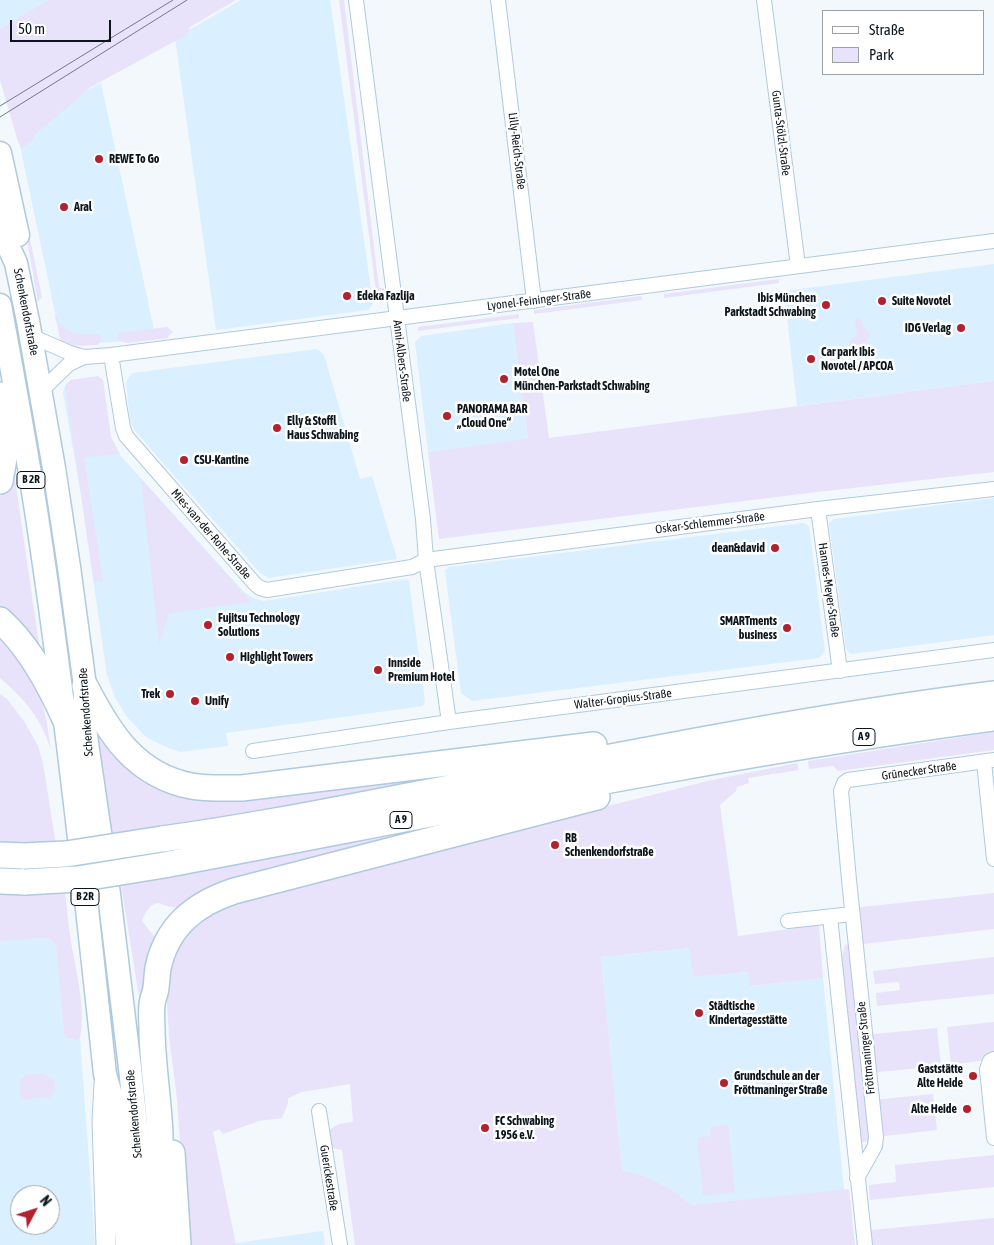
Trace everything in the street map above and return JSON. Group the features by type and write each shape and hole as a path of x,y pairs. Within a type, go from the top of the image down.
{"highway":[{"path":"0,153 18,234 16,263"},
{"name":"Schenkendorfstraße","path":"0,214 5,239 16,263 31,336 65,540 85,686 84,722 108,894 135,1115 144,1245"},
{"name":"Schenkendorfstraße","path":"0,305 27,456 49,600 65,719 105,1074 118,1119 127,1245"},
{"path":"0,361 32,551 39,583 49,600"},
{"path":"0,395 7,441 0,481"},
{"path":"0,620 14,633 30,654 54,695 65,719"},
{"name":"A 9","path":"85,686 105,723 126,750 142,764 160,775 178,783 194,787 242,788 590,745 639,763 837,741 994,718"},
{"name":"A 9","path":"0,881 26,882 78,879 164,865 639,763 804,723 994,694"},
{"path":"12,856 66,854 639,763"},
{"path":"161,1245 158,1180 161,1159 152,1045 152,1004 156,988 157,970 168,938 188,916 198,907 222,895 620,791 639,763"},
{"path":"108,894 124,930 138,1018 153,1160 158,1180"},
{"path":"156,988 161,1005 165,1046 178,1245"}],"main road":[{"path":"105,1074 102,1121 106,1245"}],"street":[{"name":"Anni-Albers-Straße","path":"356,0 426,560 449,722"},
{"name":"Lilly-Reich-Straße","path":"498,0 534,301"},
{"name":"Gunta-Stölzl-Straße","path":"764,0 798,266"},
{"name":"Lyonel-Feininger-Straße","path":"31,336 84,357 111,355 994,241"},
{"name":"Mies-van-der-Rohe-Straße","path":"111,355 122,428 126,436 260,588 267,590 412,567 426,560"},
{"name":"Lyonel-Feininger-Straße","path":"41,391 69,364 84,357"},
{"name":"Oskar-Schlemmer-Straße","path":"426,560 994,488"},
{"name":"Hannes-Meyer-Straße","path":"818,509 840,671"},
{"name":"Walter-Gropius-Straße","path":"253,751 449,722 994,650"},
{"name":"Grünecker Straße","path":"844,783 848,780 989,761"},
{"path":"989,761 994,859"},
{"name":"Fröttmaninger Straße","path":"844,783 841,791 852,914 876,1137 875,1146 857,1178"},
{"path":"788,921 852,914"},
{"name":"Fröttmaninger Straße","path":"830,917 864,1245"},
{"path":"994,1059 990,1061 987,1069 994,1138"},
{"name":"Guerickestraße","path":"319,1111 340,1245"}],"shaded area":[{"path":"0,0 48,0 0,29"},
{"path":"241,0 330,0 373,304 368,310 216,330 175,38"},
{"path":"101,83 156,339 70,345 61,341 19,141 71,100"},
{"path":"994,264 994,381 797,406 784,291"},
{"name":"Motel One München-Parkstadt Schwabing","path":"513,323 528,440 428,452 415,342 421,336"},
{"path":"317,349 324,355 360,479 372,476 397,559 268,578 259,572 135,431 130,421 126,382 132,373"},
{"path":"103,381 112,444 244,592 253,598 264,601 407,579 409,581 425,702 423,706 226,733 228,746 181,752 146,737 126,716 115,697 107,675 81,495 63,392 65,386"},
{"path":"994,498 994,635 852,654 846,649 829,523 834,519"},
{"path":"804,523 809,526 825,651 819,658 472,701 461,693 445,571 449,567"},
{"path":"0,931 32,939 44,938 51,940 56,947 64,1033 77,1040 80,1038 95,1245 0,1245"},
{"name":"Grundschule an der Fröttmaninger Straße","path":"691,948 693,977 749,972 751,986 823,978 844,1190 691,1205 674,1191 645,1176 622,1172 601,957"},
{"path":"323,1231 325,1245 236,1245 236,1243"}],"green space":[{"path":"48,0 236,0 190,27 188,34 91,87 33,136 34,138 22,148 18,142 0,80 0,29"},
{"path":"339,0 344,0 379,288 384,288 385,298 377,299"},
{"path":"11,167 16,171 42,297 38,302 25,229"},
{"path":"779,279 779,283 664,298 664,294"},
{"path":"641,296 642,300 534,314 534,310"},
{"path":"519,314 519,318 418,331 418,327"},
{"path":"56,315 59,322 68,331 79,334 98,334 101,340 98,345 74,346 61,342"},
{"path":"859,318 869,332 869,337 864,344 872,350 873,355 851,358 849,342 857,335 855,319"},
{"path":"533,322 549,438 994,381 994,472 439,539 428,452 528,439 513,323"},
{"path":"167,327 173,332 168,338 127,343 120,341 117,337 118,333"},
{"path":"98,376 103,380 111,437 120,454 84,457 103,581 94,582 65,386 70,380"},
{"path":"12,458 39,644 37,645 12,615 0,607 0,497"},
{"path":"141,479 251,602 169,613 159,644"},
{"path":"0,628 39,693 46,718 51,750 37,718 17,694 0,678"},
{"path":"0,694 7,699 24,721 38,746 43,763 56,845 0,849"},
{"path":"100,732 151,782 539,763 113,838 97,734"},
{"path":"994,732 994,750 838,771 833,766 809,769 808,761"},
{"path":"797,763 799,770 748,778 749,783 737,787 736,791 720,805 738,936 819,925 823,978 750,986 748,972 693,977 690,948 601,957 622,1171 645,1176 674,1191 691,1205 849,1189 855,1245 355,1245 342,1150 332,1148 329,1130 339,1124 353,1122 350,1084 302,1092 288,1098 282,1118 259,1121 223,1134 219,1129 213,1132 236,1245 187,1245 177,1099 169,1036 166,985 169,967 181,938 212,910 285,887 712,780"},
{"path":"547,802 183,907 170,907 155,903 146,912 142,921 157,940 142,1015 121,885"},
{"path":"99,888 119,1043 125,1131 94,889"},
{"path":"0,890 65,891 82,1014 80,1038 77,1040 67,1038 64,1033 56,947 51,940 44,938 0,941"},
{"path":"994,893 994,929 855,945 852,908"},
{"path":"850,944 872,1141 861,1142 841,961 845,945"},
{"path":"994,957 994,994 877,1006 876,993 900,990 899,982 875,984 873,971"},
{"path":"994,1022 994,1059 951,1065 947,1027"},
{"path":"937,1028 941,1066 869,1073 865,1035"},
{"path":"41,1074 48,1076 55,1082 55,1091 51,1097 27,1100 23,1098 20,1094 20,1080 26,1075"},
{"path":"933,1094 937,1130 876,1137 872,1100"},
{"path":"728,1125 735,1192 703,1196 697,1138 711,1136 710,1127"},
{"path":"994,1155 994,1187 870,1200 869,1185 896,1182 895,1165"},
{"path":"994,1218 994,1245 865,1245 863,1231"}],"tram line":[{"path":"0,106 173,0"},
{"path":"0,117 187,0"}],"place":[{"name":"REWE To Go","path":"99,159"},
{"name":"Aral","path":"64,207"},
{"name":"Edeka Fazlija","path":"347,296"},
{"name":"Suite Novotel","path":"882,301"},
{"name":"Ibis München Parkstadt Schwabing","path":"826,305"},
{"name":"IDG Verlag","path":"961,328"},
{"name":"Car park Ibis Novotel / APCOA","path":"811,359"},
{"name":"Motel One München-Parkstadt Schwabing","path":"504,379"},
{"name":"PANORAMA BAR „Cloud One“","path":"447,416"},
{"name":"Elly & Stoffl Haus Schwabing","path":"277,428"},
{"name":"CSU-Kantine","path":"184,460"},
{"name":"dean&david","path":"775,548"},
{"name":"Fujitsu Technology Solutions","path":"208,625"},
{"name":"SMARTments business","path":"787,628"},
{"name":"Highlight Towers","path":"230,657"},
{"name":"Innside Premium Hotel","path":"378,670"},
{"name":"Trek","path":"170,694"},
{"name":"Unify","path":"195,701"},
{"name":"RB Schenkendorfstraße","path":"555,845"},
{"name":"Städtische Kindertagesstätte","path":"699,1013"},
{"name":"Gaststätte Alte Heide","path":"973,1076"},
{"name":"Grundschule an der Fröttmaninger Straße","path":"724,1083"},
{"name":"Alte Heide","path":"967,1109"},
{"name":"FC Schwabing 1956 e.V.","path":"485,1128"}]}
